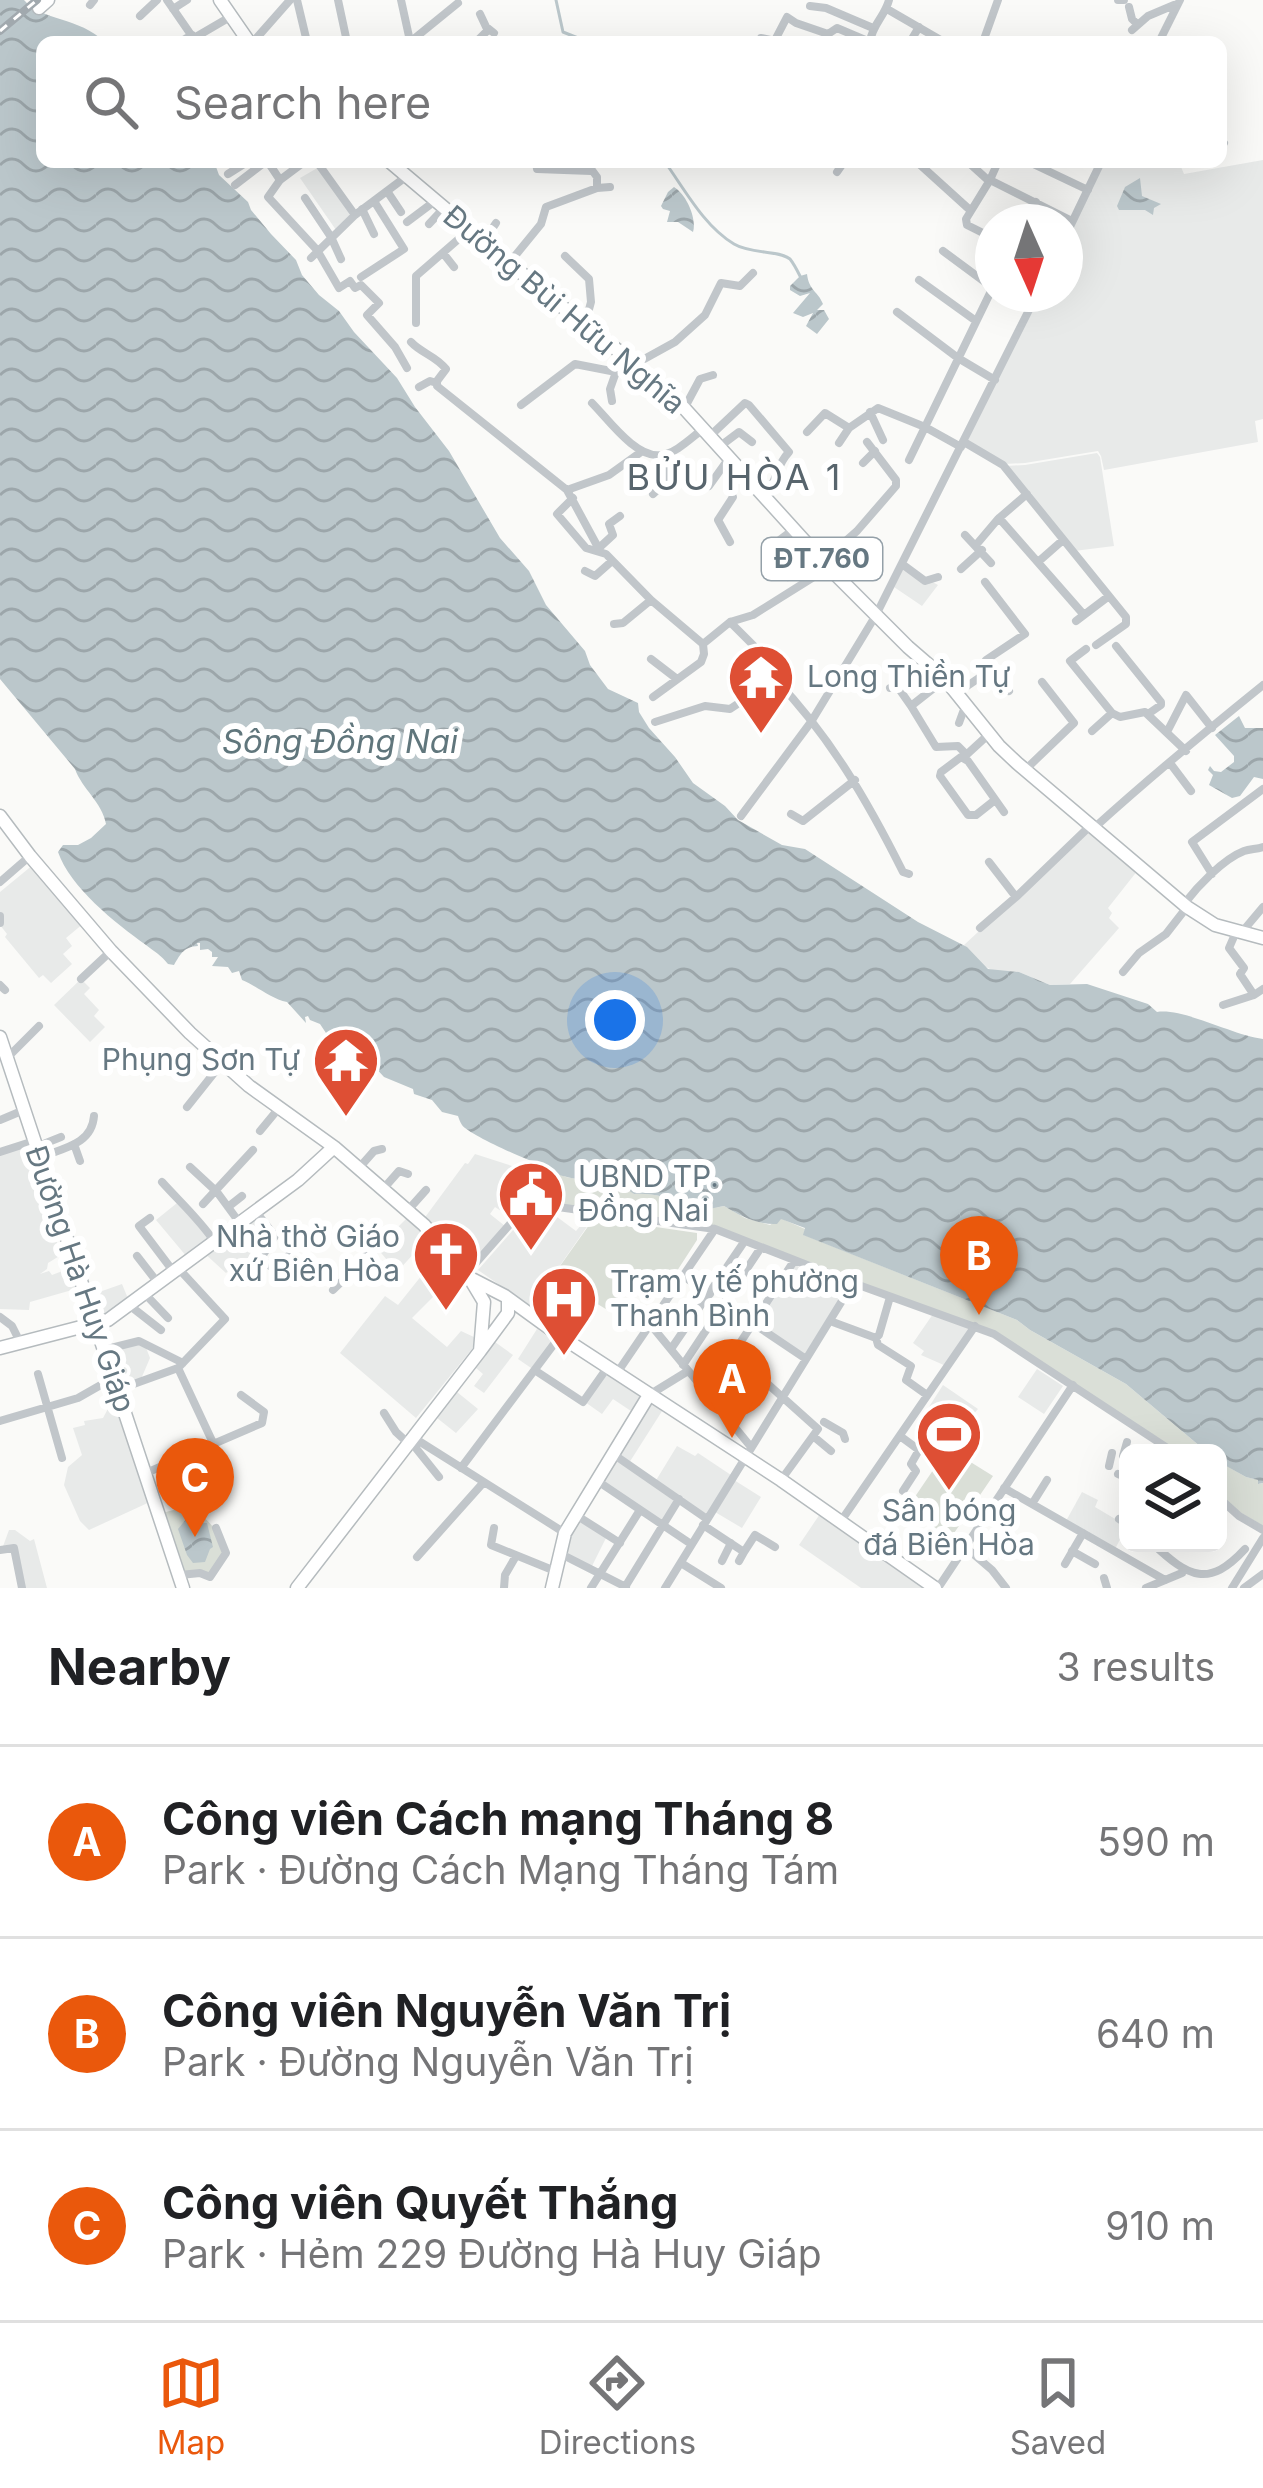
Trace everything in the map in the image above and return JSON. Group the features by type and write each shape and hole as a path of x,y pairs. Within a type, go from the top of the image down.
{"main road":[{"path":"220,0 246,36"},
{"name":"Đường Bùi Hữu Nghĩa","path":"397,168 684,408 876,616 945,679 1025,770 1185,906 1215,925 1263,938"},
{"path":"0,816 149,993 222,1063 409,1209 468,1276 493,1319 520,1315 536,1320"},
{"name":"Đường Hà Huy Giáp","path":"0,1037 181,1581"},
{"path":"0,1348 111,1318 334,1147"},
{"path":"468,1276 706,1432 748,1452 937,1588"},
{"path":"480,1352 489,1296 503,1297"},
{"path":"297,1588 480,1352 510,1308 503,1297"},
{"path":"552,1588 558,1552 574,1514 649,1395"}],"street":[{"path":"140,16 157,0"},
{"path":"187,0 170,4 193,36"},
{"path":"257,36 293,0 306,36"},
{"path":"338,0 346,36"},
{"path":"401,0 409,36"},
{"path":"985,36 998,0"},
{"path":"1124,2 1135,27 1175,3"},
{"path":"416,36 458,3"},
{"path":"1161,36 1175,3"},
{"path":"871,36 888,5 934,36"},
{"path":"810,6 873,28"},
{"path":"480,14 490,32 484,36"},
{"path":"197,36 231,16"},
{"path":"777,36 787,17 825,36"},
{"path":"914,36 919,27"},
{"path":"831,36 837,28 856,36"},
{"path":"227,174 237,168"},
{"path":"235,184 258,168"},
{"path":"271,168 280,180"},
{"path":"296,168 268,196 338,288 350,281 355,288 370,291 382,306 365,316 395,347 407,368"},
{"path":"322,168 374,234"},
{"path":"590,168 597,188"},
{"path":"837,172 840,168"},
{"path":"923,168 970,211"},
{"path":"975,168 990,181 1040,204"},
{"path":"975,229 966,219 995,168"},
{"path":"1042,168 1088,190"},
{"path":"1081,204 1098,168"},
{"path":"314,254 407,176"},
{"path":"510,262 541,224 546,206 610,188"},
{"path":"388,190 401,212"},
{"path":"305,198 341,259"},
{"path":"361,277 404,249 374,201"},
{"path":"407,222 439,204"},
{"path":"429,224 439,204"},
{"path":"484,241 496,223"},
{"path":"416,323 416,276 470,229"},
{"path":"943,251 975,275"},
{"path":"442,253 454,267"},
{"path":"565,256 590,281 585,323"},
{"path":"521,406 575,364 623,371 664,350 705,315 721,283 742,285 754,273"},
{"path":"919,280 976,321"},
{"path":"897,312 995,380"},
{"path":"910,460 981,312"},
{"path":"740,816 811,722 876,616 1028,312"},
{"path":"410,341 446,368 437,386 570,494 600,549 704,644"},
{"path":"612,401 609,390 616,372"},
{"path":"684,408 698,381 713,375"},
{"path":"419,387 437,382"},
{"path":"592,403 641,452 663,455 739,432 752,442"},
{"path":"709,486 725,415 747,403 789,451 764,495"},
{"path":"839,443 849,428 878,408 1003,465 1126,617 1126,623 1070,661 1112,713 1120,718 1148,714 1186,751"},
{"path":"870,412 883,440"},
{"path":"807,433 825,413 849,428"},
{"path":"653,697 701,662 704,644 730,622 753,615 824,562 896,486 867,442"},
{"path":"863,463 875,451"},
{"path":"600,549 586,548 558,512 570,494 609,476 641,452"},
{"path":"653,494 669,479 663,455"},
{"path":"730,542 718,521 733,497 729,486 742,472"},
{"path":"961,569 1000,518 1027,494"},
{"path":"600,549 613,535 609,524 620,515"},
{"path":"1000,518 1080,618 1109,596"},
{"path":"771,562 778,556 772,545 794,529"},
{"path":"965,535 991,563"},
{"path":"1038,562 1063,540"},
{"path":"585,571 595,576 612,561"},
{"path":"788,578 824,562"},
{"path":"902,564 925,580 938,577"},
{"path":"985,582 1025,634 986,660 1009,691"},
{"path":"614,624 623,623 651,600"},
{"path":"730,622 753,645 855,780 903,872 909,874"},
{"path":"1116,646 1161,702 1148,714"},
{"path":"650,659 677,680"},
{"path":"957,693 992,669"},
{"path":"911,706 945,679"},
{"path":"655,722 705,706 730,709 775,680"},
{"path":"1025,770 1074,723 1042,682"},
{"path":"890,688 897,686 936,747 958,746 1004,812"},
{"path":"980,928 1092,827 1260,690"},
{"path":"1167,732 1186,695 1212,728"},
{"path":"959,723 969,707"},
{"path":"1092,731 1112,713"},
{"path":"990,734 940,776 968,815 974,816 995,800"},
{"path":"1170,763 1191,791"},
{"path":"791,814 803,821 855,780"},
{"path":"1212,874 1192,842 1263,789"},
{"path":"1123,973 1139,953 1166,934 1200,884 1243,851 1263,847"},
{"path":"0,882 30,856"},
{"path":"989,862 1016,897"},
{"path":"1223,1005 1258,992 1240,974 1244,968 1229,948 1263,907"},
{"path":"81,979 111,951"},
{"path":"5,1060 39,1031"},
{"path":"187,1107 222,1063"},
{"path":"260,1131 279,1108"},
{"path":"0,1120 24,1109"},
{"path":"0,1152 74,1144 90,1132 94,1116"},
{"path":"37,1149 61,1137"},
{"path":"74,1144 80,1161"},
{"path":"359,1168 382,1149"},
{"path":"203,1204 253,1150"},
{"path":"190,1167 239,1222"},
{"path":"384,1188 399,1171 408,1174"},
{"path":"162,1182 214,1240"},
{"path":"409,1209 426,1190"},
{"path":"228,1207 242,1196"},
{"path":"468,1276 518,1215 532,1206 715,1229 1003,1338 1161,1444"},
{"path":"255,1211 274,1237 261,1258 276,1271 288,1256"},
{"path":"0,1420 181,1366 225,1319 139,1226 150,1218"},
{"path":"536,1371 583,1402 650,1324 715,1229"},
{"path":"333,1290 368,1256 356,1238"},
{"path":"671,1349 744,1242"},
{"path":"649,1395 686,1368 760,1249"},
{"path":"137,1256 158,1283"},
{"path":"706,1393 794,1261"},
{"path":"683,1276 710,1294"},
{"path":"665,1588 853,1283"},
{"path":"145,1293 168,1318"},
{"path":"875,1338 890,1297"},
{"path":"723,1303 806,1359"},
{"path":"129,1305 160,1330"},
{"path":"0,1317 12,1326 20,1343"},
{"path":"830,1321 875,1338 878,1345 911,1366 907,1380 927,1396"},
{"path":"650,1324 721,1410 748,1452"},
{"path":"842,1521 975,1327"},
{"path":"461,1468 560,1336"},
{"path":"103,1350 139,1341 181,1366 214,1444"},
{"path":"733,1353 818,1429 831,1451"},
{"path":"38,1374 62,1458"},
{"path":"937,1588 1074,1384"},
{"path":"146,1473 262,1423 266,1418 262,1409 242,1395"},
{"path":"706,1432 721,1410"},
{"path":"384,1413 396,1432 411,1442 565,1533"},
{"path":"781,1480 834,1413"},
{"path":"818,1429 843,1433 845,1439"},
{"path":"900,1436 919,1450 910,1464 916,1471 903,1491"},
{"path":"411,1442 440,1477"},
{"path":"1109,1466 1127,1442"},
{"path":"613,1454 679,1499 742,1556 755,1534 775,1547"},
{"path":"595,1480 691,1544"},
{"path":"1032,1504 1047,1480"},
{"path":"416,1557 483,1483"},
{"path":"1004,1488 1165,1580"},
{"path":"558,1552 626,1587 679,1499"},
{"path":"1227,1505 1263,1534 1232,1588"},
{"path":"591,1588 640,1510"},
{"path":"574,1514 620,1543"},
{"path":"181,1581 215,1571 226,1553 216,1528"},
{"path":"494,1528 490,1544 555,1571"},
{"path":"1065,1564 1083,1533"},
{"path":"722,1561 731,1543"},
{"path":"964,1546 1006,1588"},
{"path":"0,1550 14,1548 22,1588"},
{"path":"1161,1552 1197,1582 1215,1581 1245,1549"},
{"path":"1072,1552 1095,1564"},
{"path":"504,1588 505,1575 516,1556"},
{"path":"681,1563 722,1588"},
{"path":"1146,1588 1182,1573"},
{"path":"1244,1588 1261,1579"}],"shaded area":[{"path":"1263,160 1263,419 1255,421 1258,442 1104,470 1098,451 1004,464 967,442 1031,312 1083,312 1083,206 1101,168 1182,168 1184,174"},
{"path":"320,168 353,215 336,230 300,178"},
{"path":"1097,453 1114,546 1074,551 1006,466"},
{"path":"904,567 938,585 922,606 894,587"},
{"path":"1089,829 1138,870 1108,908 1109,918 1119,928 1070,984 1050,985 1019,972 994,971 982,965 964,945"},
{"path":"34,864 84,923 66,938 72,946 63,954 72,964 51,983 43,975 39,978 0,925 0,892"},
{"path":"81,979 90,988 84,994 99,1010 94,1016 105,1027 90,1042 54,1005"},
{"path":"26,1147 61,1255 40,1274 73,1267 79,1288 30,1302 29,1310 0,1309 0,1155"},
{"path":"475,1154 546,1177 518,1211 508,1202 501,1211 495,1207 490,1214 505,1226 466,1270 423,1220"},
{"path":"551,1171 689,1206 724,1206 770,1225 780,1218 805,1229 804,1235 1017,1320 1126,1384 1197,1444 1165,1444 995,1331 716,1227 528,1205 519,1211"},
{"path":"177,1203 211,1239 187,1257 156,1220"},
{"name":"UBND TP. Đồng Nai","path":"545,1208 576,1231 587,1218 591,1221 531,1307 478,1270 528,1213"},
{"path":"255,1214 273,1236 245,1269 239,1262 226,1273 203,1252"},
{"path":"408,1217 427,1239 397,1272 377,1248"},
{"path":"594,1218 697,1233 697,1240 666,1288 640,1269 609,1311 591,1300 575,1323 558,1312 552,1321 531,1307"},
{"path":"438,1255 457,1273 412,1318 447,1347 461,1331 476,1338 416,1418 340,1353 385,1296 398,1305"},
{"path":"795,1265 847,1287 805,1354 758,1324"},
{"path":"122,1284 129,1301 97,1322 88,1296"},
{"path":"933,1314 972,1328 946,1366 921,1355 924,1351 913,1343"},
{"path":"537,1329 554,1341 534,1370 518,1359"},
{"path":"495,1342 513,1355 484,1393 474,1386 483,1374 476,1368"},
{"path":"145,1345 150,1358 141,1379 119,1387 106,1351"},
{"path":"1037,1369 1063,1386 1044,1414 1018,1397"},
{"path":"607,1370 645,1396 634,1413 613,1399 602,1414 585,1402"},
{"path":"943,1385 978,1409 947,1444 918,1424"},
{"path":"457,1392 478,1409 456,1433 437,1418"},
{"path":"650,1399 664,1408 629,1463 616,1454"},
{"path":"118,1402 152,1501 89,1530 64,1485 68,1467 82,1455 73,1428 103,1418 110,1405"},
{"path":"677,1446 695,1456 698,1453 731,1475 706,1515 655,1482"},
{"name":"Sân bóng đá Biên Hòa","path":"948,1448 993,1476 950,1539 906,1510"},
{"path":"614,1456 677,1500 663,1522 598,1480"},
{"path":"1227,1466 1263,1483 1263,1526 1227,1502"},
{"path":"734,1480 761,1497 742,1528 715,1512"},
{"path":"1082,1492 1098,1500 1095,1507 1119,1521 1119,1541 1115,1549 1066,1521"},
{"path":"185,1507 207,1520 222,1544 225,1554 210,1575 182,1573 162,1513"},
{"path":"822,1511 930,1588 861,1588 799,1545"},
{"path":"576,1517 607,1536 592,1566 561,1552"},
{"path":"9,1530 34,1539 47,1588 23,1588 15,1548 2,1549"}],"water":[{"name":"Sông Đồng Nai","path":"0,0 24,0 98,36 36,36 36,168 216,168 296,260 319,295 339,311 397,378 449,451 500,538 529,571 546,605 585,651 608,689 638,703 649,728 693,783 738,820 782,845 805,849 918,922 967,947 988,969 1019,972 1050,985 1087,984 1148,1004 1157,1012 1181,1014 1263,1039 1263,1483 1227,1466 1227,1444 1197,1444 1126,1384 1017,1320 803,1235 805,1228 781,1219 777,1224 763,1223 724,1206 686,1206 547,1171 467,1130 458,1116 442,1112 432,1100 384,1077 372,1064 355,1061 320,1024 308,1016 306,1023 287,1002 242,980 239,971 212,966 218,957 212,957 208,949 200,950 200,943 183,951 174,965 168,964 108,915 64,865 58,852 63,845 78,845 106,824 75,769 0,679"},
{"path":"1140,178 1142,196 1161,204 1153,215 1117,206 1125,187"},
{"path":"674,187 690,208 693,232 678,222 667,222 670,211 661,206"},
{"path":"807,274 823,304 817,310 824,310 829,319 817,334 806,326 813,313 803,317 793,313 810,293 800,296 790,286"},
{"path":"1239,716 1245,728 1263,728 1263,779 1254,777 1240,796 1232,798 1209,785 1213,775 1208,770 1210,766 1221,772 1234,762 1215,735"},
{"path":"187,1518 207,1523 213,1547 205,1562 193,1563 187,1555 178,1529"}],"waterway":[{"path":"556,0 563,32 573,36"},
{"path":"669,168 713,228 741,247 785,256 800,276"}],"railway":[{"path":"0,31 37,0"}],"place":[{"name":"Long Thiền Tự","path":"761,736"},
{"name":"Phụng Sơn Tự","path":"346,1119"},
{"name":"UBND TP. Đồng Nai","path":"531,1253"},
{"name":"Nhà thờ Giáo xứ Biên Hòa","path":"446,1313"},
{"name":"Công viên Nguyễn Văn Trị","path":"979,1315"},
{"name":"Trạm y tế phường Thanh Bình","path":"564,1358"},
{"name":"Công viên Cách mạng Tháng 8","path":"732,1438"},
{"name":"Sân bóng đá Biên Hòa","path":"949,1493"},
{"name":"Công viên Quyết Thắng","path":"195,1537"}],"district":[{"name":"BỬU HÒA 1","path":"735,477"}]}
